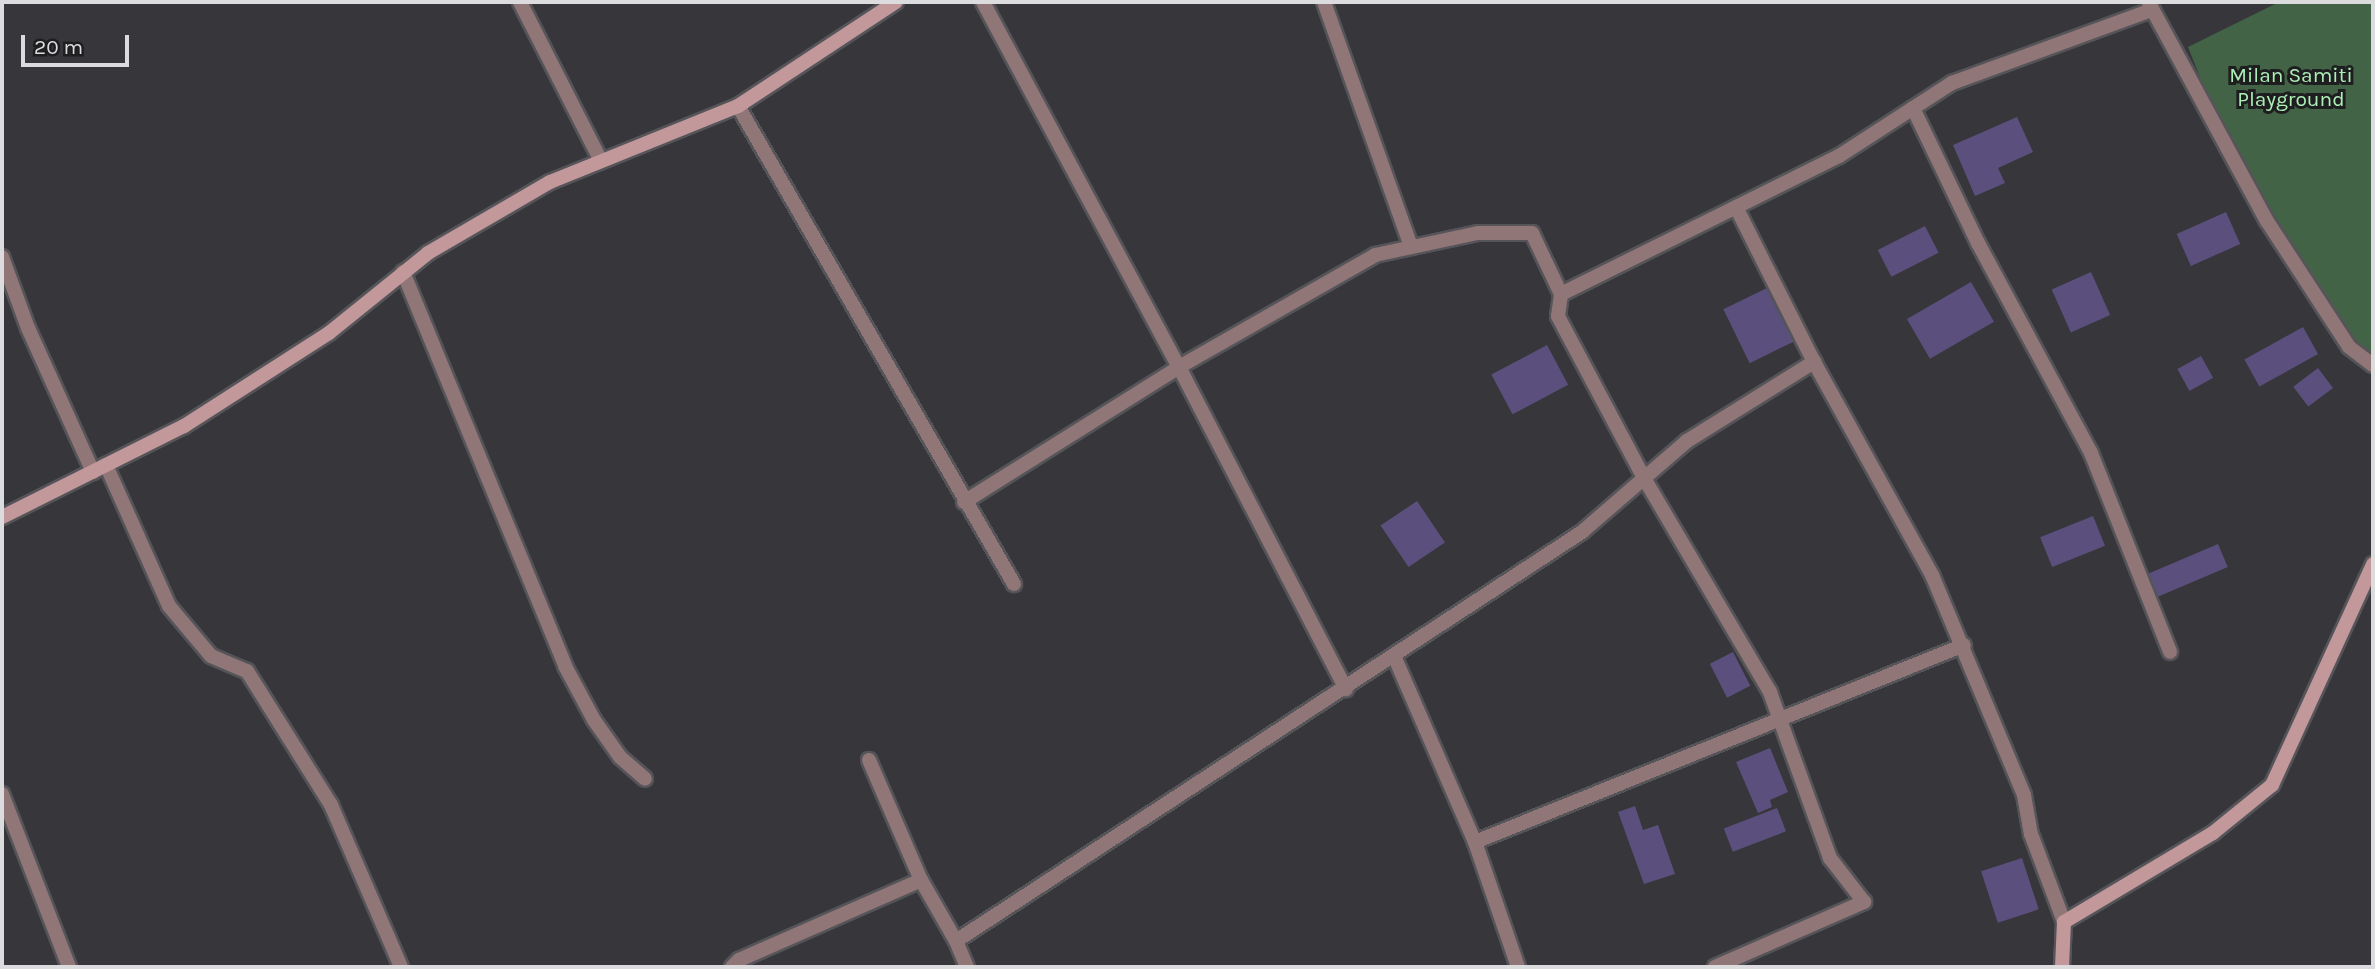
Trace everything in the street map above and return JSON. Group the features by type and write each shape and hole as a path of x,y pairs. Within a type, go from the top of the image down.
{"street":[{"path":"520,2 601,161"},
{"path":"2,517 184,426 329,333 428,253 550,182 738,106 896,2"},
{"path":"983,2 1179,367 1346,690"},
{"path":"1324,2 1411,247"},
{"path":"1561,294 1839,156 1952,83 2150,6 2266,222 2349,348 2373,365"},
{"path":"738,106 964,502 1014,584"},
{"path":"1913,108 1978,243 2091,453 2171,652"},
{"path":"1736,207 1814,362 1932,575 1964,645 2024,795 2031,834 2064,922 2062,967"},
{"path":"964,502 1179,367 1375,255 1478,233 1532,233 1561,294 1558,316 1644,478 1770,692 1829,858 1864,902 1715,967"},
{"path":"2,257 28,328 169,606 211,656 247,671 331,805 401,967"},
{"path":"403,272 565,666 593,720 620,757 645,779"},
{"path":"956,941 1206,774 1346,690 1582,532 1687,441 1814,362"},
{"path":"2064,922 2213,834 2272,785 2373,564"},
{"path":"1475,842 1964,645"},
{"path":"1394,656 1475,842 1518,967"},
{"path":"869,761 921,880 956,941 967,967"},
{"path":"2,794 69,967"},
{"path":"732,967 739,960 921,880"}],"green space":[{"name":"Milan Samiti Playground","path":"2279,2 2373,2 2373,361 2320,305 2246,193 2188,47"}],"building":[{"path":"2017,117 2033,152 1998,168 2005,183 1975,196 1953,145"},
{"path":"2226,212 2240,244 2191,266 2177,234"},
{"path":"1925,226 1939,253 1891,277 1878,250"},
{"path":"2091,272 2110,315 2071,332 2052,289"},
{"path":"1971,282 1994,322 1930,359 1907,319"},
{"path":"1771,286 1797,340 1750,363 1723,309"},
{"path":"2303,327 2318,354 2259,387 2244,359"},
{"path":"1547,345 1568,385 1513,414 1491,375"},
{"path":"2201,356 2213,378 2190,391 2177,369"},
{"path":"2318,368 2333,388 2308,407 2293,387"},
{"path":"1417,501 1445,542 1408,567 1381,526"},
{"path":"2093,516 2105,546 2052,567 2040,537"},
{"path":"2218,544 2228,567 2158,597 2148,574"},
{"path":"1733,652 1750,686 1727,698 1710,664"},
{"path":"1770,748 1788,792 1770,800 1772,807 1758,813 1736,762"},
{"path":"1635,806 1643,830 1658,825 1675,874 1644,884 1618,812"},
{"path":"1777,808 1786,831 1733,852 1724,828"},
{"path":"2022,858 2039,909 1998,923 1981,871"}]}
